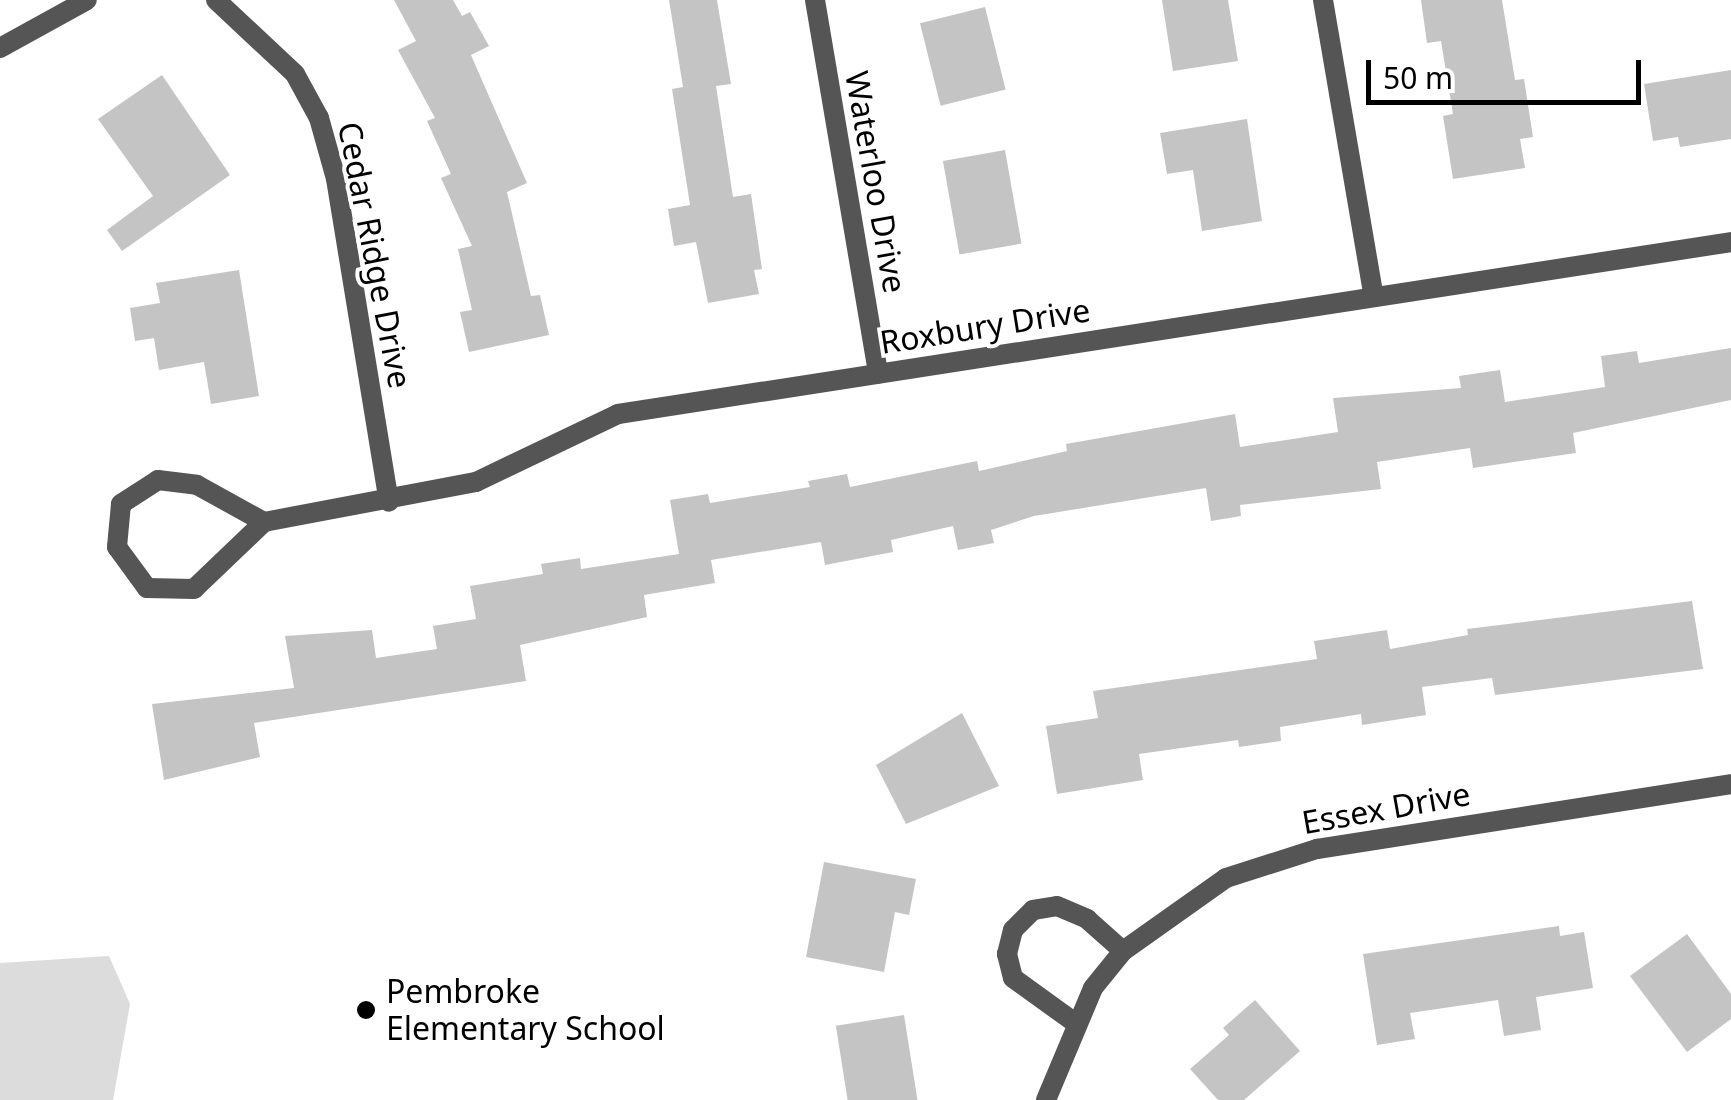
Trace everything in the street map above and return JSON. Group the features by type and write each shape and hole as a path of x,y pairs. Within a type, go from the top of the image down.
{"street":[{"path":"0,48 86,0"},
{"name":"Cedar Ridge Drive","path":"216,0 295,74 319,118 336,178 389,502"},
{"name":"Waterloo Drive","path":"815,0 878,374"},
{"path":"1322,0 1372,294"},
{"name":"Roxbury Drive","path":"264,522 389,502 476,482 618,414 1372,294 1731,242"},
{"path":"158,480 197,484 264,522 194,589 147,588 117,547 121,504 158,480"},
{"name":"Essex Drive","path":"1046,1100 1074,1022 1093,988 1123,951 1226,878 1282,856 1731,784"},
{"path":"1074,1022 1013,978 1007,954 1013,930 1032,910 1057,906 1087,919 1123,951"}],"shaded area":[{"path":"109,956 130,1004 113,1100 0,1100 0,963"}],"building":[{"path":"394,0 453,0 462,16 470,12 489,46 471,55 527,183 507,192 531,296 540,295 549,335 469,352 460,312 472,310 458,249 472,246 441,178 451,174 427,121 435,118 398,50 416,41"},
{"path":"669,0 717,0 731,84 716,86 733,197 751,194 762,269 754,270 759,294 708,303 696,242 674,246 668,209 690,205 672,89 683,87"},
{"path":"1162,0 1228,0 1238,61 1173,71"},
{"path":"1421,0 1502,0 1515,80 1524,79 1533,137 1520,139 1525,168 1453,179 1443,116 1453,114 1441,41 1427,43"},
{"path":"985,7 1006,89 941,106 920,23"},
{"path":"1731,70 1731,139 1680,147 1678,137 1653,141 1644,84"},
{"path":"162,75 230,175 122,251 107,230 153,196 98,119"},
{"path":"1247,119 1262,221 1202,231 1193,170 1167,174 1160,133"},
{"path":"1005,150 1021,244 959,254 943,161"},
{"path":"239,270 259,396 211,404 204,362 159,370 154,338 135,341 130,308 160,303 156,283"},
{"path":"1731,348 1731,400 1573,433 1576,453 1473,468 1470,448 1377,462 1381,489 1240,505 1241,516 1211,521 1206,488 1034,516 991,530 994,543 958,550 953,526 891,540 893,552 825,565 821,542 711,560 715,583 644,595 647,617 520,645 526,681 254,723 260,757 164,780 152,704 294,688 285,636 372,630 376,658 437,649 433,626 476,619 470,586 543,574 541,564 580,558 581,569 679,554 670,500 708,494 710,503 810,487 808,481 847,474 850,487 977,461 979,471 1067,451 1066,444 1235,414 1240,447 1338,432 1333,398 1461,388 1459,376 1500,370 1505,402 1605,387 1601,356 1637,351 1639,363"},
{"path":"1692,601 1703,669 1495,695 1492,678 1422,687 1426,715 1362,725 1361,714 1280,727 1281,741 1239,747 1238,740 1139,754 1143,780 1057,794 1046,726 1098,718 1093,691 1317,659 1314,641 1387,630 1390,649 1468,635 1467,629"},
{"path":"962,713 999,786 906,824 876,765"},
{"path":"824,862 916,879 909,915 895,912 884,972 806,957"},
{"path":"1559,926 1560,936 1584,932 1593,988 1536,997 1541,1030 1504,1036 1498,1000 1410,1013 1415,1039 1377,1045 1363,954"},
{"path":"1687,934 1731,994 1731,1019 1687,1052 1630,976"},
{"path":"1255,1000 1300,1051 1244,1100 1218,1100 1190,1069 1229,1035 1223,1028"},
{"path":"904,1015 917,1100 848,1100 836,1026"}],"place":[{"name":"Pembroke Elementary School","path":"366,1010"}]}
